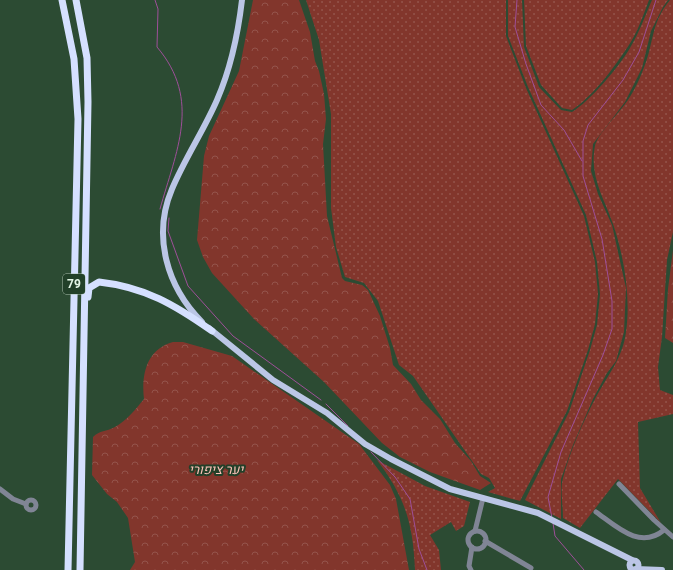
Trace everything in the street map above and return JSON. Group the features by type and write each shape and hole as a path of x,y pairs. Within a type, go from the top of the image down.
{"highway":[{"name":"79","path":"62,0 74,59 78,119 68,570"},
{"name":"79","path":"76,0 87,58 88,102 80,570"},
{"path":"81,0 90,65 88,102"},
{"path":"83,353 88,292 92,285 99,282 122,285 153,295 179,309 212,331"}],"main road":[{"path":"242,0 237,36 228,71 212,110 172,189 164,224 165,254 172,280 185,302 212,331 273,380 335,418 365,444 391,459 450,489 538,513 613,551 633,566 662,570"}],"street":[{"path":"619,484 664,530 673,537"},
{"path":"0,489 13,499 26,504"},
{"path":"471,570 469,566 472,547 469,543 469,537 475,531 483,498"},
{"path":"596,512 626,533 638,538 649,538 658,535 664,530"},
{"path":"475,531 483,533 485,541 530,569"},
{"path":"472,547 480,548 485,541"}],"green space":[{"path":"253,0 299,0 310,32 315,61 319,71 324,94 326,119 323,144 327,216 342,278 345,281 362,285 368,290 380,316 390,348 393,365 411,384 421,400 440,419 455,443 471,461 480,476 491,483 480,490 430,472 400,457 382,443 324,382 254,319 212,273 203,257 197,240 204,156 209,136 239,71"},
{"path":"306,0 506,0 506,36 526,88 584,216 595,262 598,294 595,324 588,350 567,411 520,501 488,492 495,488 489,478 481,474 413,376 399,365 378,301 364,283 345,277 336,247 331,208 331,114 319,40"},
{"path":"508,0 522,0 524,47 539,87 561,110 572,112 595,92 612,74 625,56 636,36 652,0 668,0 651,31 642,68 625,102 593,144 591,171 598,194 612,225 626,288 624,332 616,361 607,373 593,399 573,445 561,479 561,519 525,500 569,412 590,350 597,325 600,294 597,262 586,215 528,87 508,36"},
{"path":"524,0 649,0 631,43 595,90 572,110 562,108 541,85 526,46"},
{"path":"670,0 673,0 673,232 667,260 662,337 658,367 660,390 673,395 673,414 638,422 640,488 661,523 618,479 580,528 563,518 563,478 569,457 582,426 622,350 626,332 628,305 626,277 617,236 596,177 594,167 595,146 599,136 625,104 635,88 646,61 659,18"},
{"path":"673,250 673,343 665,338 668,289"},
{"name":"יער ציפורי","path":"173,342 183,342 232,356 359,444 390,485 396,499 409,570 130,570 135,562 128,518 117,502 107,494 92,475 93,437 98,433 112,429 127,418 138,407 144,399 143,390 145,372 148,364 157,350 164,345"},
{"path":"377,460 425,486 470,502 464,526 456,531 451,522 430,535 439,550 441,570 415,570 412,538 406,511 387,473"}],"waterway":[{"path":"155,0 158,9 157,47 171,67 179,87 182,106 178,146 160,209"},
{"path":"517,0 515,27 526,64 541,105 564,130 582,161"},
{"path":"552,518 548,497 561,452 603,355 612,329 612,301 602,239 583,176 583,141 588,125 623,80 639,52 656,0"},
{"path":"169,218 168,231 188,286 233,336 321,400"},
{"path":"326,404 348,426"},
{"path":"371,452 395,477 410,499 419,549 427,570"},
{"path":"553,523 555,536 584,570"}]}
